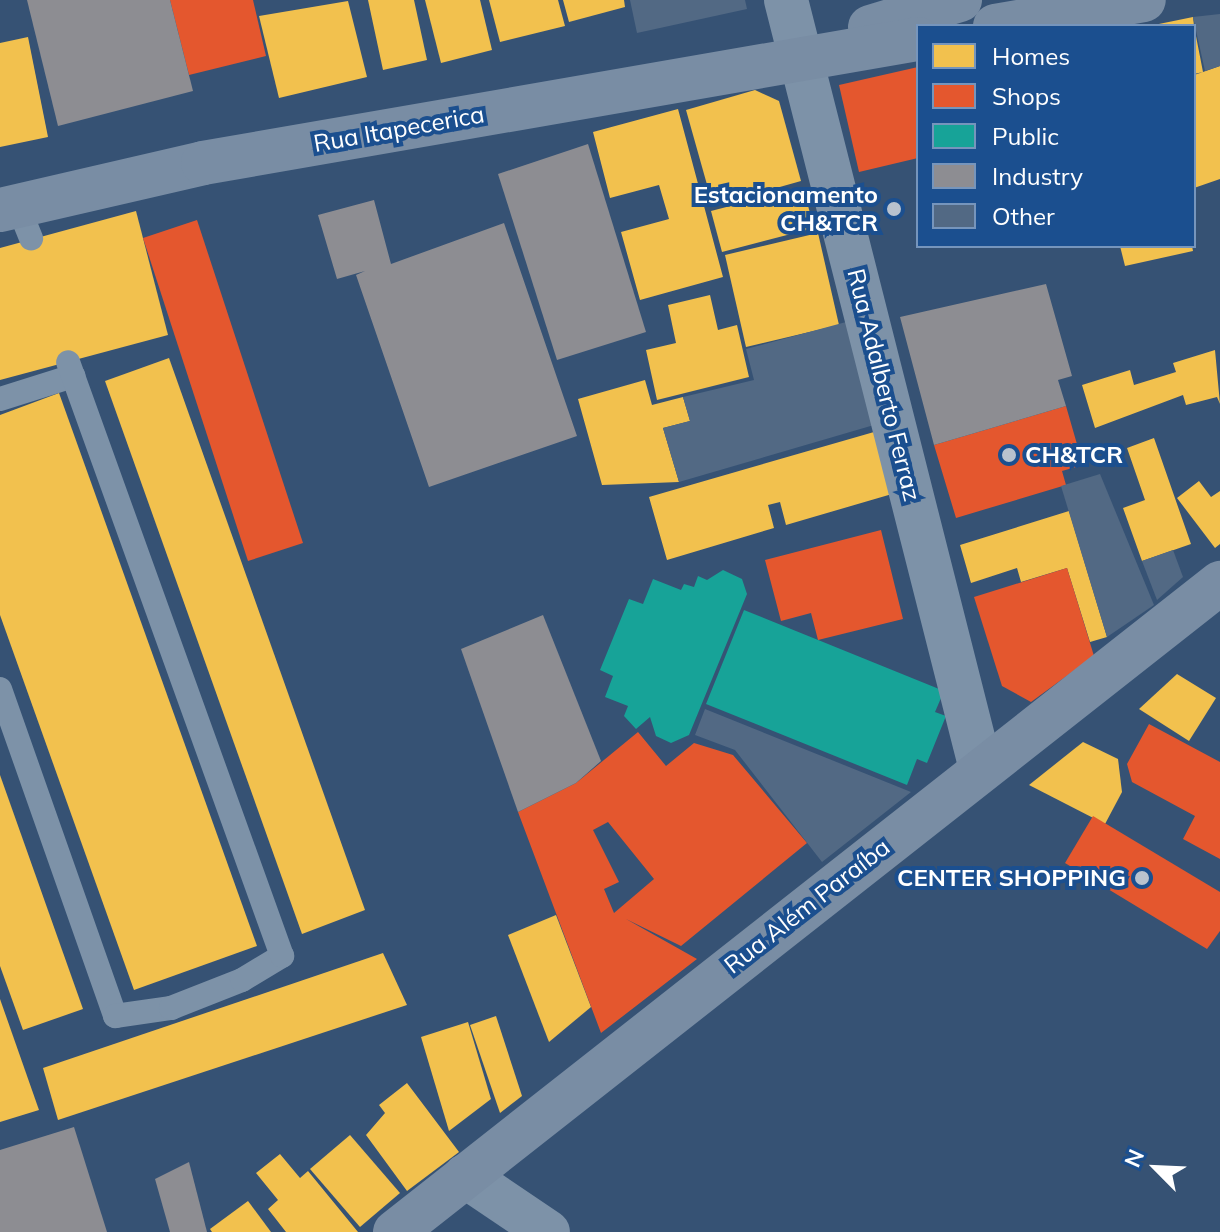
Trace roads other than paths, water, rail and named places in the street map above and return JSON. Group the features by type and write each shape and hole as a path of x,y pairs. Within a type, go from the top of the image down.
{"street":[{"name":"Rua Adalberto Ferraz","path":"786,0 981,769"},
{"name":"Rua Itapecerica","path":"801,59 844,35 960,0"},
{"path":"1006,24 1144,0"},
{"name":"Rua Itapecerica","path":"16,218 203,163 916,39"},
{"name":"Rua Além Paraíba","path":"395,1232 1220,583"},
{"path":"465,1176 548,1232"}],"lane":[{"path":"0,399 71,369 282,956 242,980 171,1008 115,1016 0,689"}],"place":[{"name":"Estacionamento CH&TCR","path":"894,209"},
{"name":"CH&TCR","path":"1009,455"},
{"name":"CENTER SHOPPING","path":"1142,878"}]}
